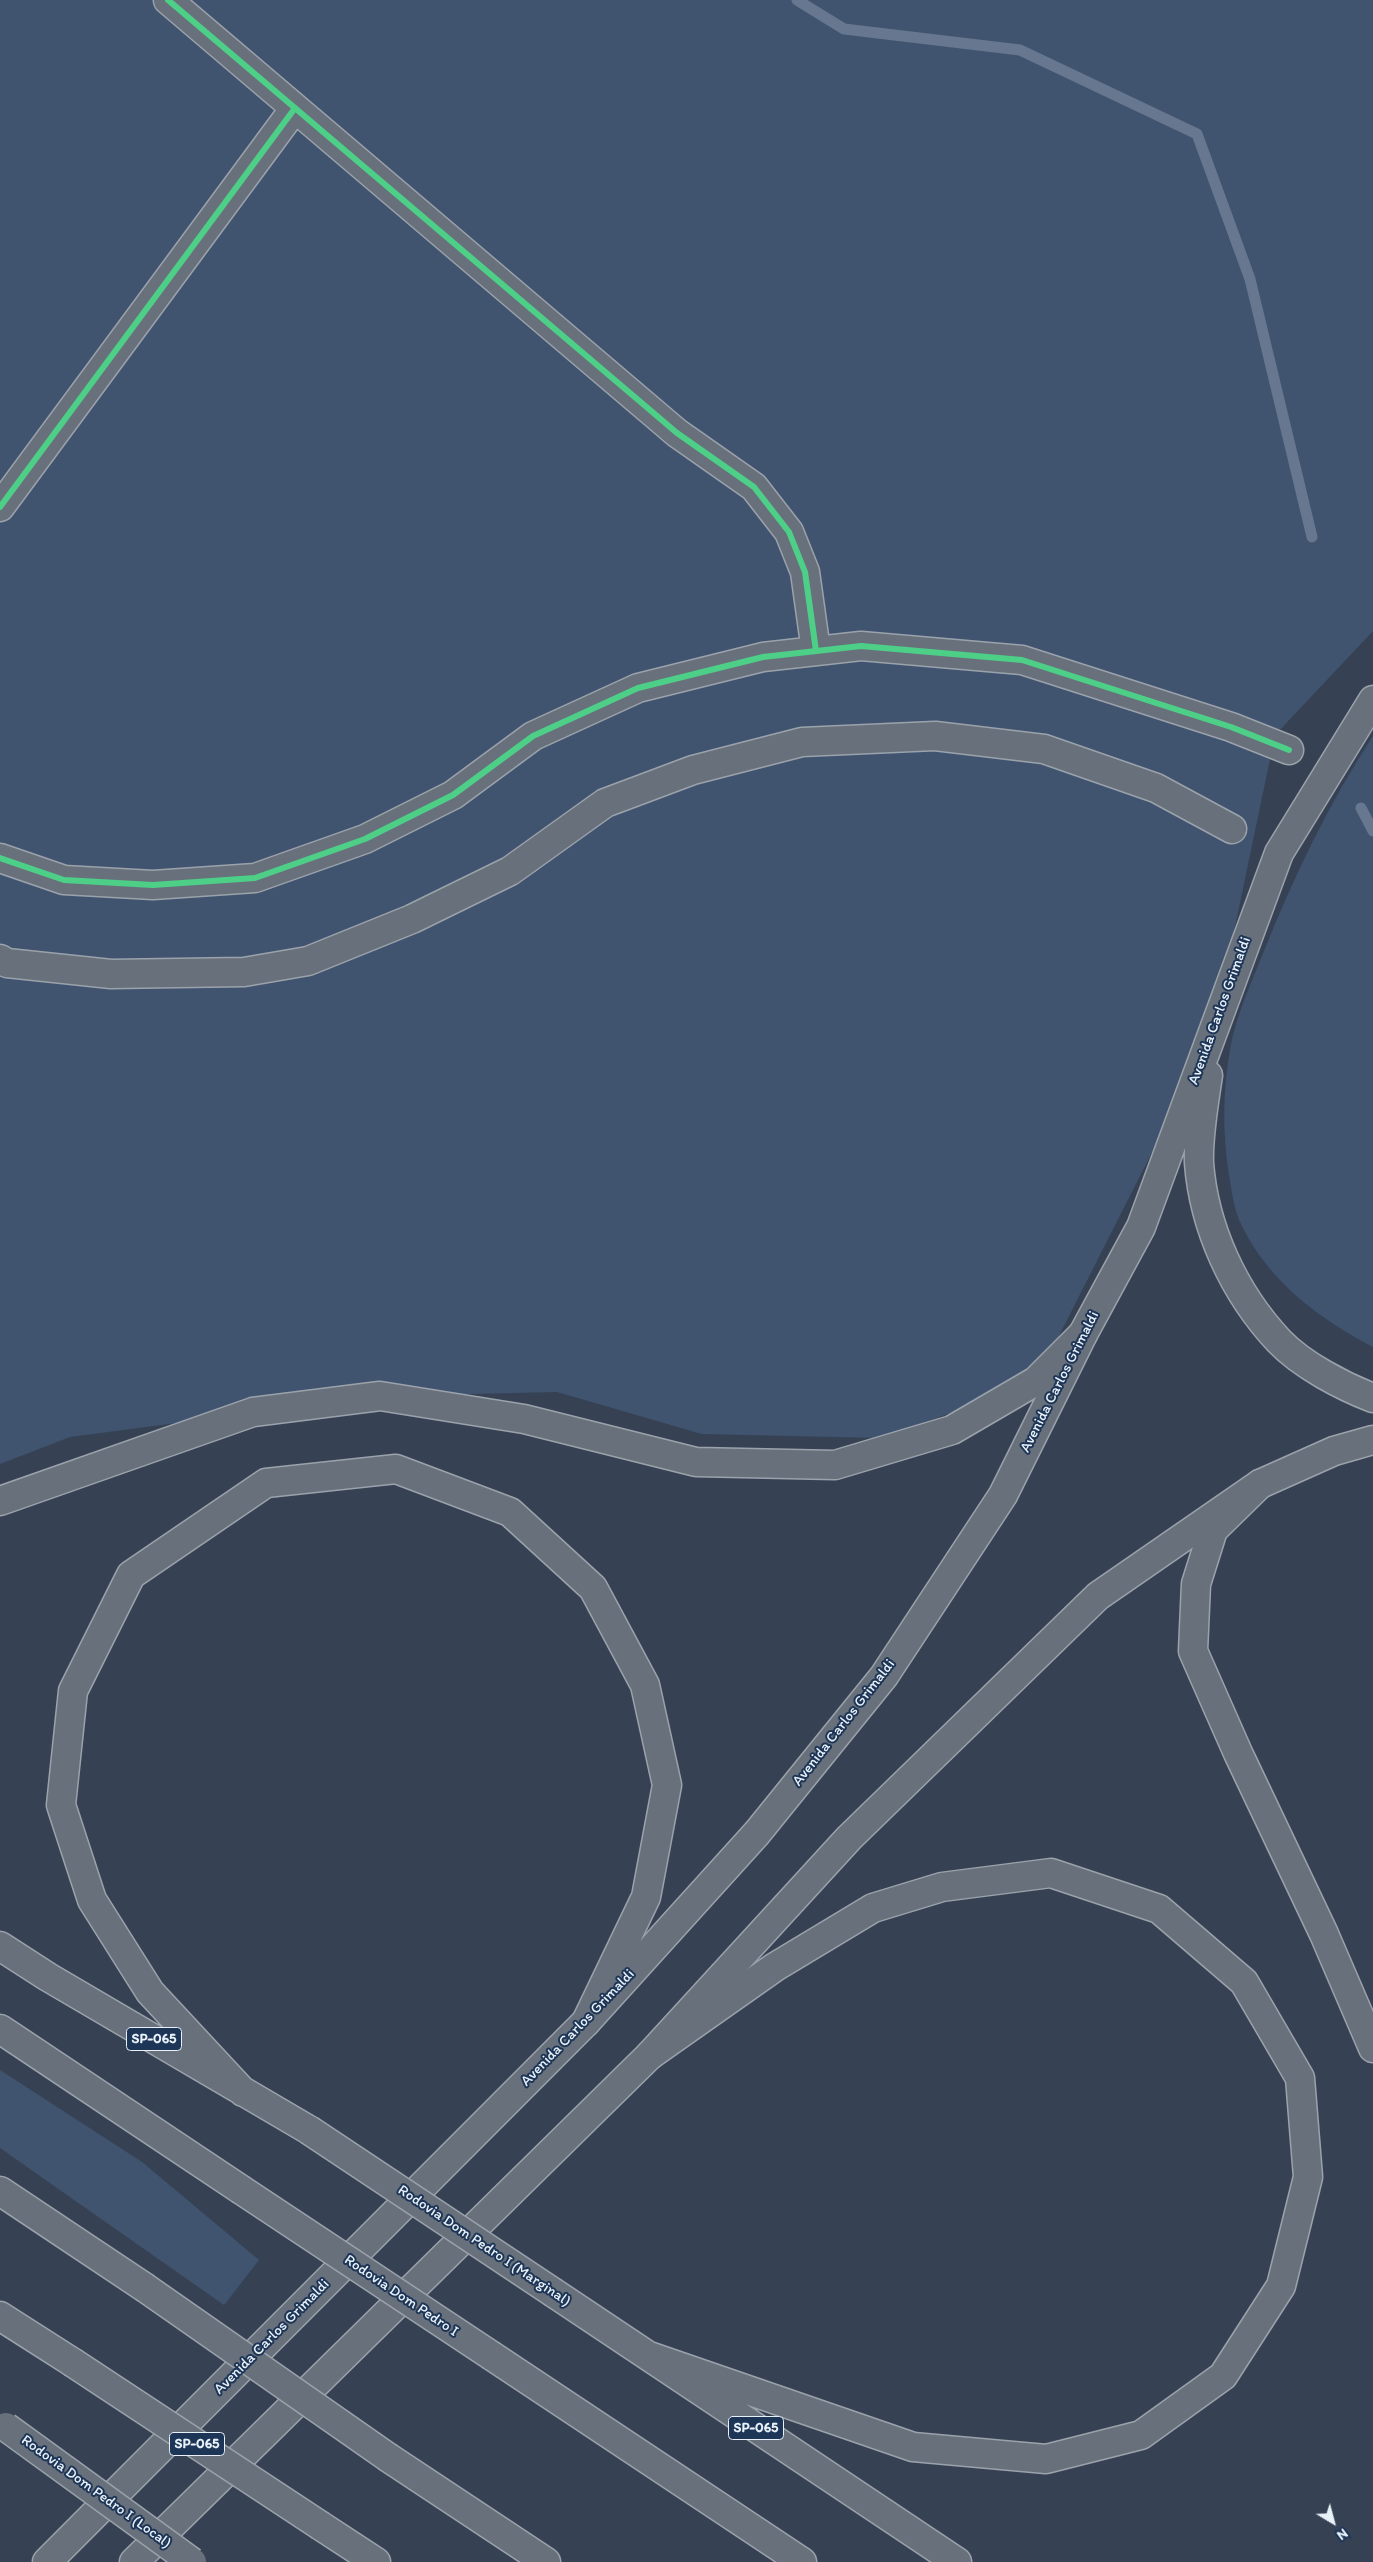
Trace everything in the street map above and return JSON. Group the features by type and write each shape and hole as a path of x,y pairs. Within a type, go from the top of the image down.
{"main road":[{"path":"168,0 677,433 754,487 789,532 805,572 816,651"},
{"path":"0,507 295,108"},
{"path":"0,858 64,880 153,886 255,878 366,839 453,794 533,736 638,688 763,657 861,646 1022,660 1232,727 1289,750"},
{"name":"Avenida Carlos Grimaldi","path":"47,2562 586,2022 757,1833 884,1676 1003,1495 1084,1334 1142,1227 1279,853 1373,700"},
{"path":"0,959 7,963 111,974 244,972 308,961 412,919 510,871 605,803 694,770 802,742 935,736 1044,749 1156,788 1232,829"},
{"path":"1212,1032 1199,1162 1207,1210 1221,1254 1249,1304 1280,1342 1316,1369 1350,1389 1373,1398"},
{"path":"0,1501 253,1412 380,1396 524,1419 696,1462 835,1465 952,1430 1036,1381 1084,1334"},
{"path":"134,2562 650,2055 849,1838 1098,1596 1260,1484 1334,1451 1373,1440"},
{"path":"243,2092 150,1992 92,1900 60,1805 73,1691 131,1576 266,1483 396,1469 510,1512 594,1588 645,1685 667,1785 646,1897 586,2022"},
{"path":"1260,1484 1213,1530 1196,1584 1193,1651 1238,1753 1324,1934 1373,2048"},
{"path":"649,2356 913,2447 1046,2459 1141,2435 1223,2376 1281,2286 1308,2177 1300,2078 1244,1982 1160,1909 1051,1873 942,1887 873,1908 775,1968 650,2055"},
{"name":"Rodovia Dom Pedro I (Marginal)","path":"0,1946 48,1977 309,2130 957,2562"},
{"name":"Rodovia Dom Pedro I","path":"0,2029 802,2562"},
{"path":"0,2191 144,2287 389,2458 546,2562"},
{"name":"SP-065","path":"0,2316 376,2562"},
{"name":"Rodovia Dom Pedro I (Local)","path":"3,2425 192,2562"}],"shaded area":[{"path":"0,0 1373,0 1373,631 1275,735 1213,1032 1036,1381 883,1438 702,1434 557,1392 381,1396 70,1437 0,1464"},
{"path":"1373,736 1373,1347 1334,1324 1298,1297 1266,1265 1253,1246 1239,1220 1234,1201 1225,1142 1224,1109 1226,1076 1231,1044 1237,1020 1250,985 1275,923 1313,840"},
{"path":"0,2070 142,2162 259,2260 224,2305 0,2148"}],"waterway":[{"path":"797,0 844,29 1020,50 1197,134 1250,279 1312,537"},
{"path":"1361,808 1373,831"}],"cycle path":[{"path":"168,0 677,433 754,487 789,532 805,572 816,651"},
{"path":"0,507 295,108"},
{"path":"0,858 64,880 153,885 255,878 365,839 453,795 533,736 638,688 763,657 861,646 1022,660 1231,727 1289,750"}]}
